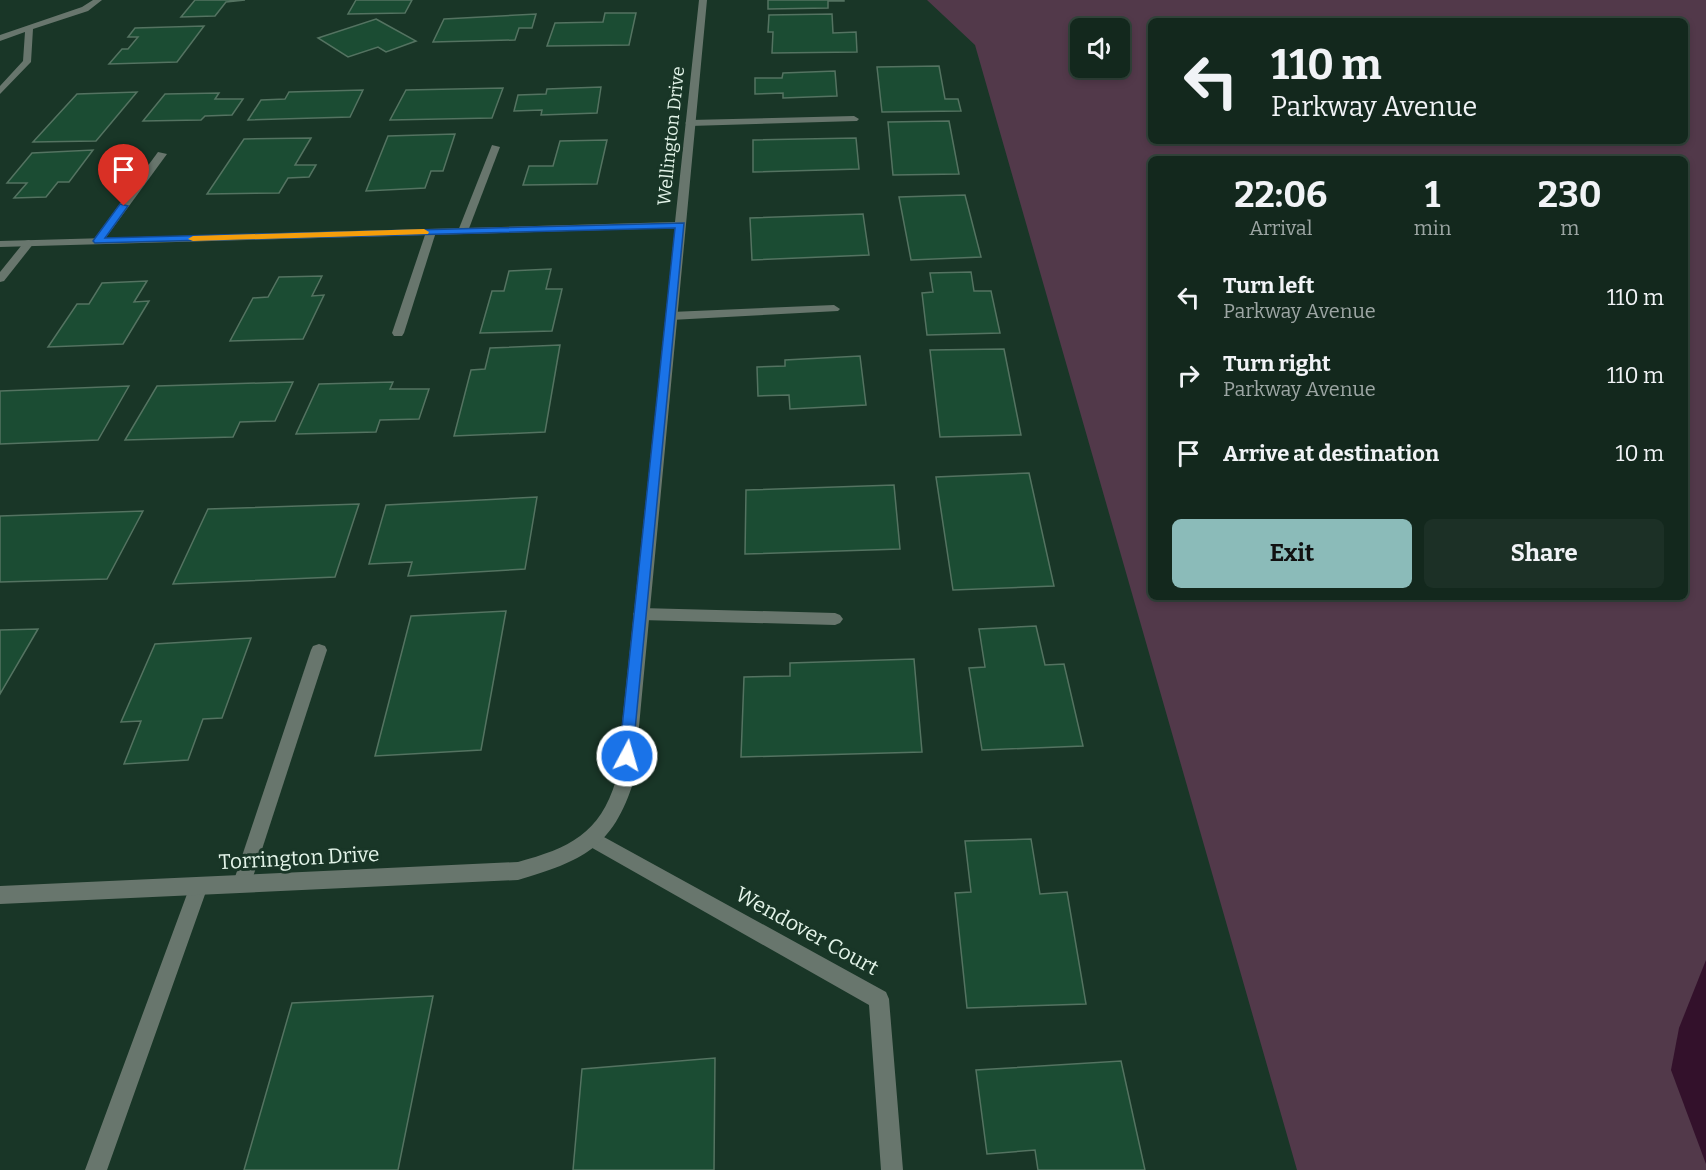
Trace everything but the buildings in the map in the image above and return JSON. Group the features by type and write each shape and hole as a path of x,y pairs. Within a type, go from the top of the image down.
{"street":[{"path":"0,38 85,9 98,0"},
{"name":"Wellington Drive","path":"593,839 613,813 625,780 703,0"},
{"path":"0,91 27,62 29,29"},
{"path":"690,123 854,119"},
{"path":"463,231 495,147"},
{"path":"98,241 162,154"},
{"path":"0,244 680,225"},
{"path":"398,333 431,232"},
{"path":"0,279 29,243"},
{"path":"671,316 834,309"},
{"path":"641,614 835,619"},
{"path":"242,884 319,650"},
{"name":"Torrington Drive","path":"0,895 518,871 570,854 593,839"},
{"name":"Wendover Court","path":"593,839 879,999 892,1170"},
{"path":"96,1170 199,885"}],"shaded area":[{"path":"927,0 1706,0 1706,1170 1297,1170 975,45"},
{"path":"1706,960 1706,1164 1671,1070 1679,1028"}],"slow traffic":[{"path":"193,239 424,232"}],"route":[{"path":"124,206 98,241 680,225 627,756"}]}
